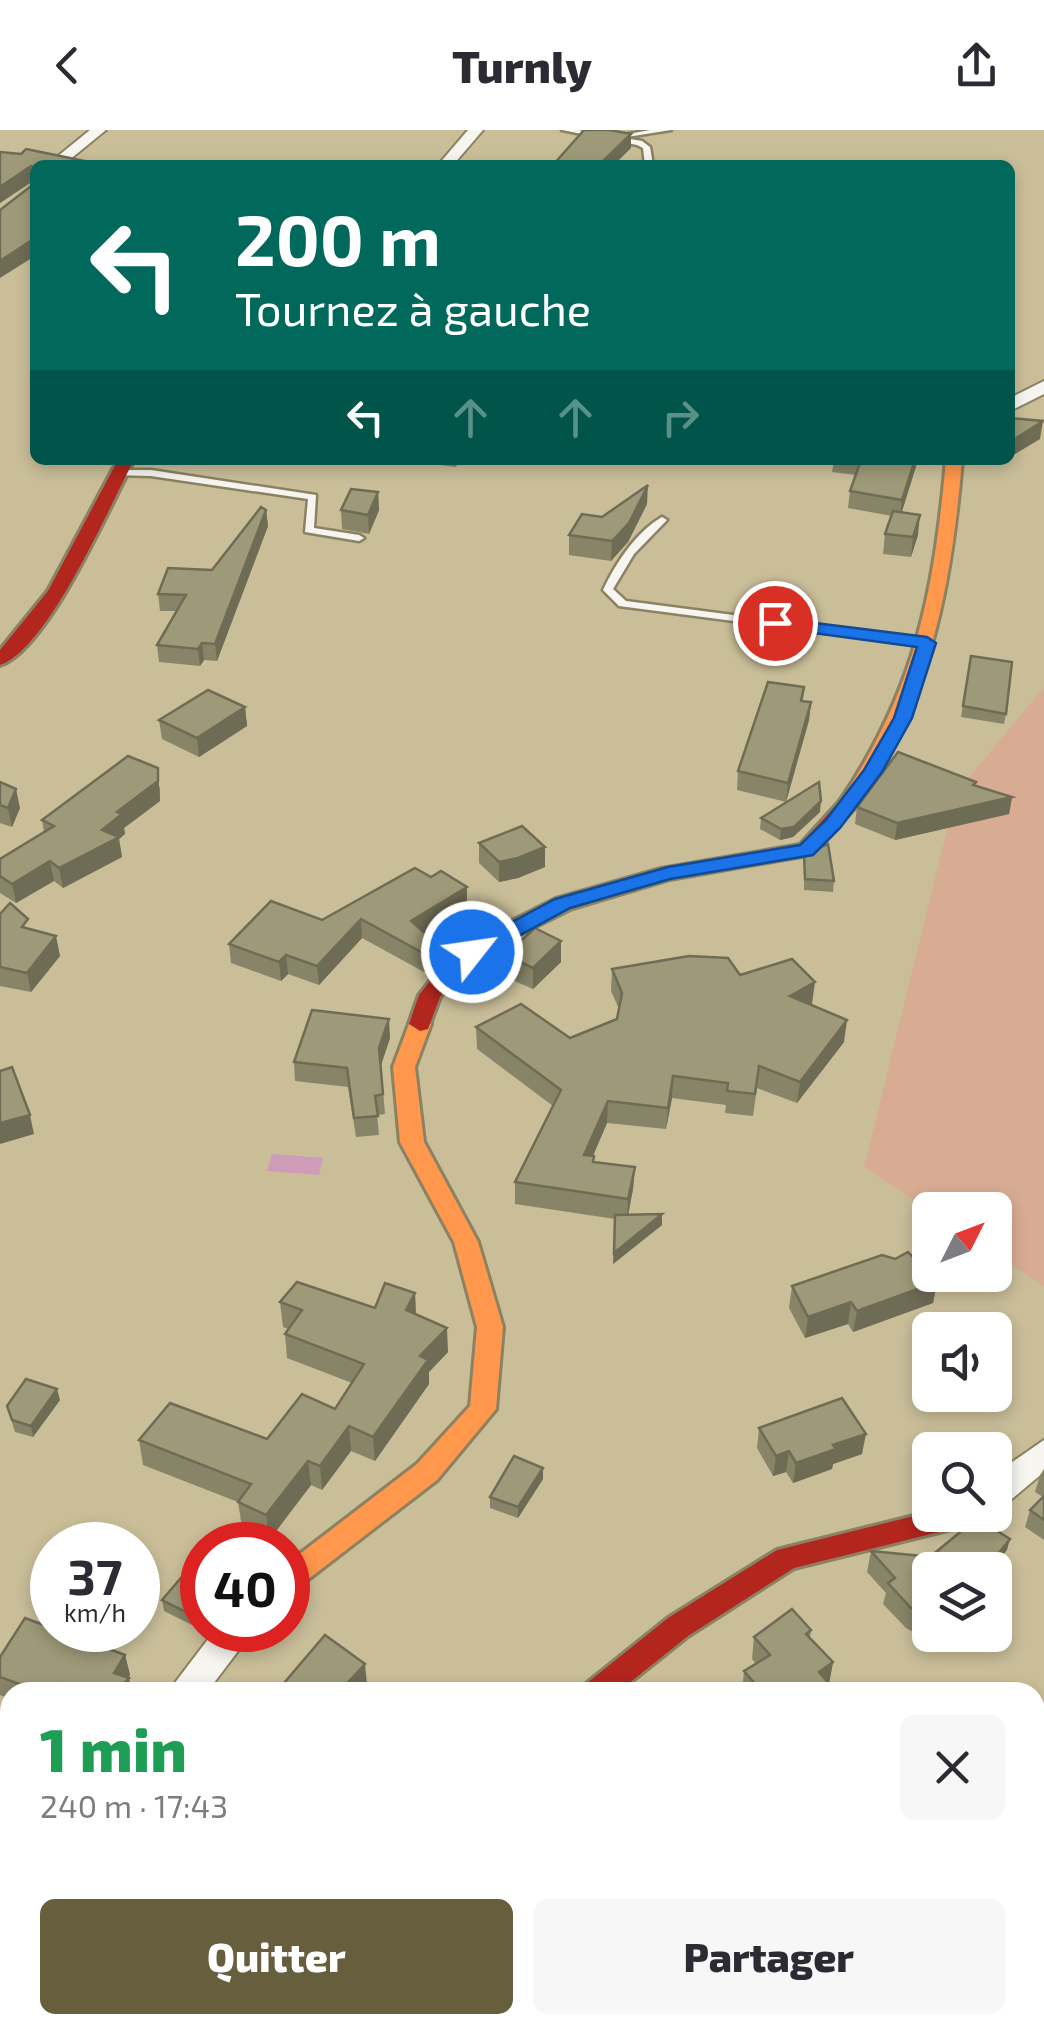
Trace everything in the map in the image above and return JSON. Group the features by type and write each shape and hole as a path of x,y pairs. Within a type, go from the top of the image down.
{"street":[{"path":"60,160 99,130"},
{"path":"449,160 476,130"},
{"path":"1015,403 1044,386"},
{"path":"310,1562 427,1472 482,1409 490,1328 466,1242 412,1142 404,1067 430,995 454,964 491,940 563,904 668,874 806,850 833,824 872,772 903,718 927,643 947,550 954,465"},
{"path":"0,660 24,642 71,569 122,466"},
{"path":"1012,1480 1044,1453"},
{"path":"610,1682 678,1628 787,1558 912,1527"},
{"path":"194,1682 218,1652"}],"lane":[{"path":"566,130 639,143 646,147 648,160"},
{"path":"612,130 639,136 667,130"},
{"path":"122,466 314,497 309,530 359,538"},
{"path":"662,520 640,538 615,574 608,590 624,604 927,643"}],"shaded area":[{"path":"1044,687 1044,1286 1012,1265 1012,1192 912,1192 912,1199 864,1167 956,793"},
{"path":"272,1154 323,1158 319,1175 267,1171"}],"building":[{"path":"584,130 631,134 604,160 557,160"},
{"path":"26,149 80,160 30,160 30,167 0,187 0,152 21,154"},
{"path":"30,187 30,241 0,261 0,210"},
{"path":"1015,418 1043,421 1015,439"},
{"path":"859,465 913,465 902,500 850,491"},
{"path":"648,485 629,523 612,541 569,535 582,514 602,517"},
{"path":"351,489 378,492 368,515 341,510"},
{"path":"261,507 266,510 215,644 202,643 198,649 157,645 186,595 158,594 168,568 212,570"},
{"path":"893,511 920,515 913,537 885,534"},
{"path":"971,656 1012,662 1006,714 963,706"},
{"path":"768,682 804,687 801,701 811,702 788,783 738,771"},
{"path":"208,690 245,707 197,738 159,720"},
{"path":"898,752 976,782 973,785 1012,797 897,823 857,807"},
{"path":"128,756 158,768 158,781 117,812 122,814 102,830 119,837 59,868 50,861 12,884 0,876 0,859 54,826 42,820"},
{"path":"0,782 16,789 8,808 0,805"},
{"path":"819,782 821,801 794,827 781,829 761,818"},
{"path":"522,826 545,847 499,862 479,843"},
{"path":"828,844 834,881 805,879 804,854"},
{"path":"415,868 431,877 441,871 467,887 411,921 433,940 423,953 361,919 317,966 286,955 279,962 229,944 271,901 322,920"},
{"path":"10,903 28,919 22,927 56,936 27,973 0,967 0,914"},
{"path":"535,928 561,941 533,968 505,955"},
{"path":"689,956 728,958 740,975 792,959 815,982 790,996 847,1020 800,1082 759,1066 755,1094 727,1091 728,1083 673,1076 668,1108 608,1101 584,1155 594,1156 593,1162 635,1167 628,1199 515,1182 561,1090 476,1027 521,1004 570,1038 617,1019 622,993 612,969"},
{"path":"312,1010 389,1019 379,1048 383,1094 375,1096 378,1116 354,1118 347,1068 294,1062"},
{"path":"12,1067 30,1115 0,1123 0,1071"},
{"path":"662,1214 614,1253 615,1215"},
{"path":"908,1252 912,1256 912,1291 857,1311 851,1302 808,1317 792,1286 882,1255 895,1259"},
{"path":"297,1282 375,1308 385,1283 415,1293 406,1310 447,1328 420,1356 428,1360 373,1437 349,1426 320,1466 308,1461 266,1515 238,1502 251,1484 139,1440 170,1403 267,1439 302,1394 335,1409 364,1364 285,1334 302,1310 280,1302"},
{"path":"26,1379 57,1389 31,1426 12,1420 7,1406"},
{"path":"842,1398 866,1434 833,1445 836,1449 796,1463 789,1451 776,1456 759,1428"},
{"path":"514,1456 543,1468 518,1507 490,1497"},
{"path":"1044,1496 1044,1520 1030,1510"},
{"path":"960,1532 999,1532 1010,1539 1000,1552 936,1552"},
{"path":"871,1551 912,1555 912,1608 888,1583 895,1578"},
{"path":"180,1579 180,1609 162,1600"},
{"path":"792,1609 811,1630 806,1634 833,1662 819,1672 828,1682 753,1682 744,1671 770,1655 754,1637"},
{"path":"25,1618 30,1620 30,1652 117,1652 125,1655 114,1673 129,1678 125,1682 14,1682 0,1677 0,1657"},
{"path":"325,1635 365,1664 348,1682 285,1682"}],"traffic: slow":[{"path":"848,804 875,765 913,683 937,597 953,465"},
{"path":"310,1562 427,1472 483,1409 490,1327 466,1242 412,1142 404,1067 420,1024"}],"traffic: jam":[{"path":"0,660 22,639 57,591 123,465"},
{"path":"420,1024 430,995 454,965 491,940 563,904 668,873 806,850 848,804"},
{"path":"609,1682 678,1627 787,1558 912,1527"}],"route":[{"path":"472,952 563,904 668,874 806,850 833,824 872,772 903,718 927,643 775,623"}]}
